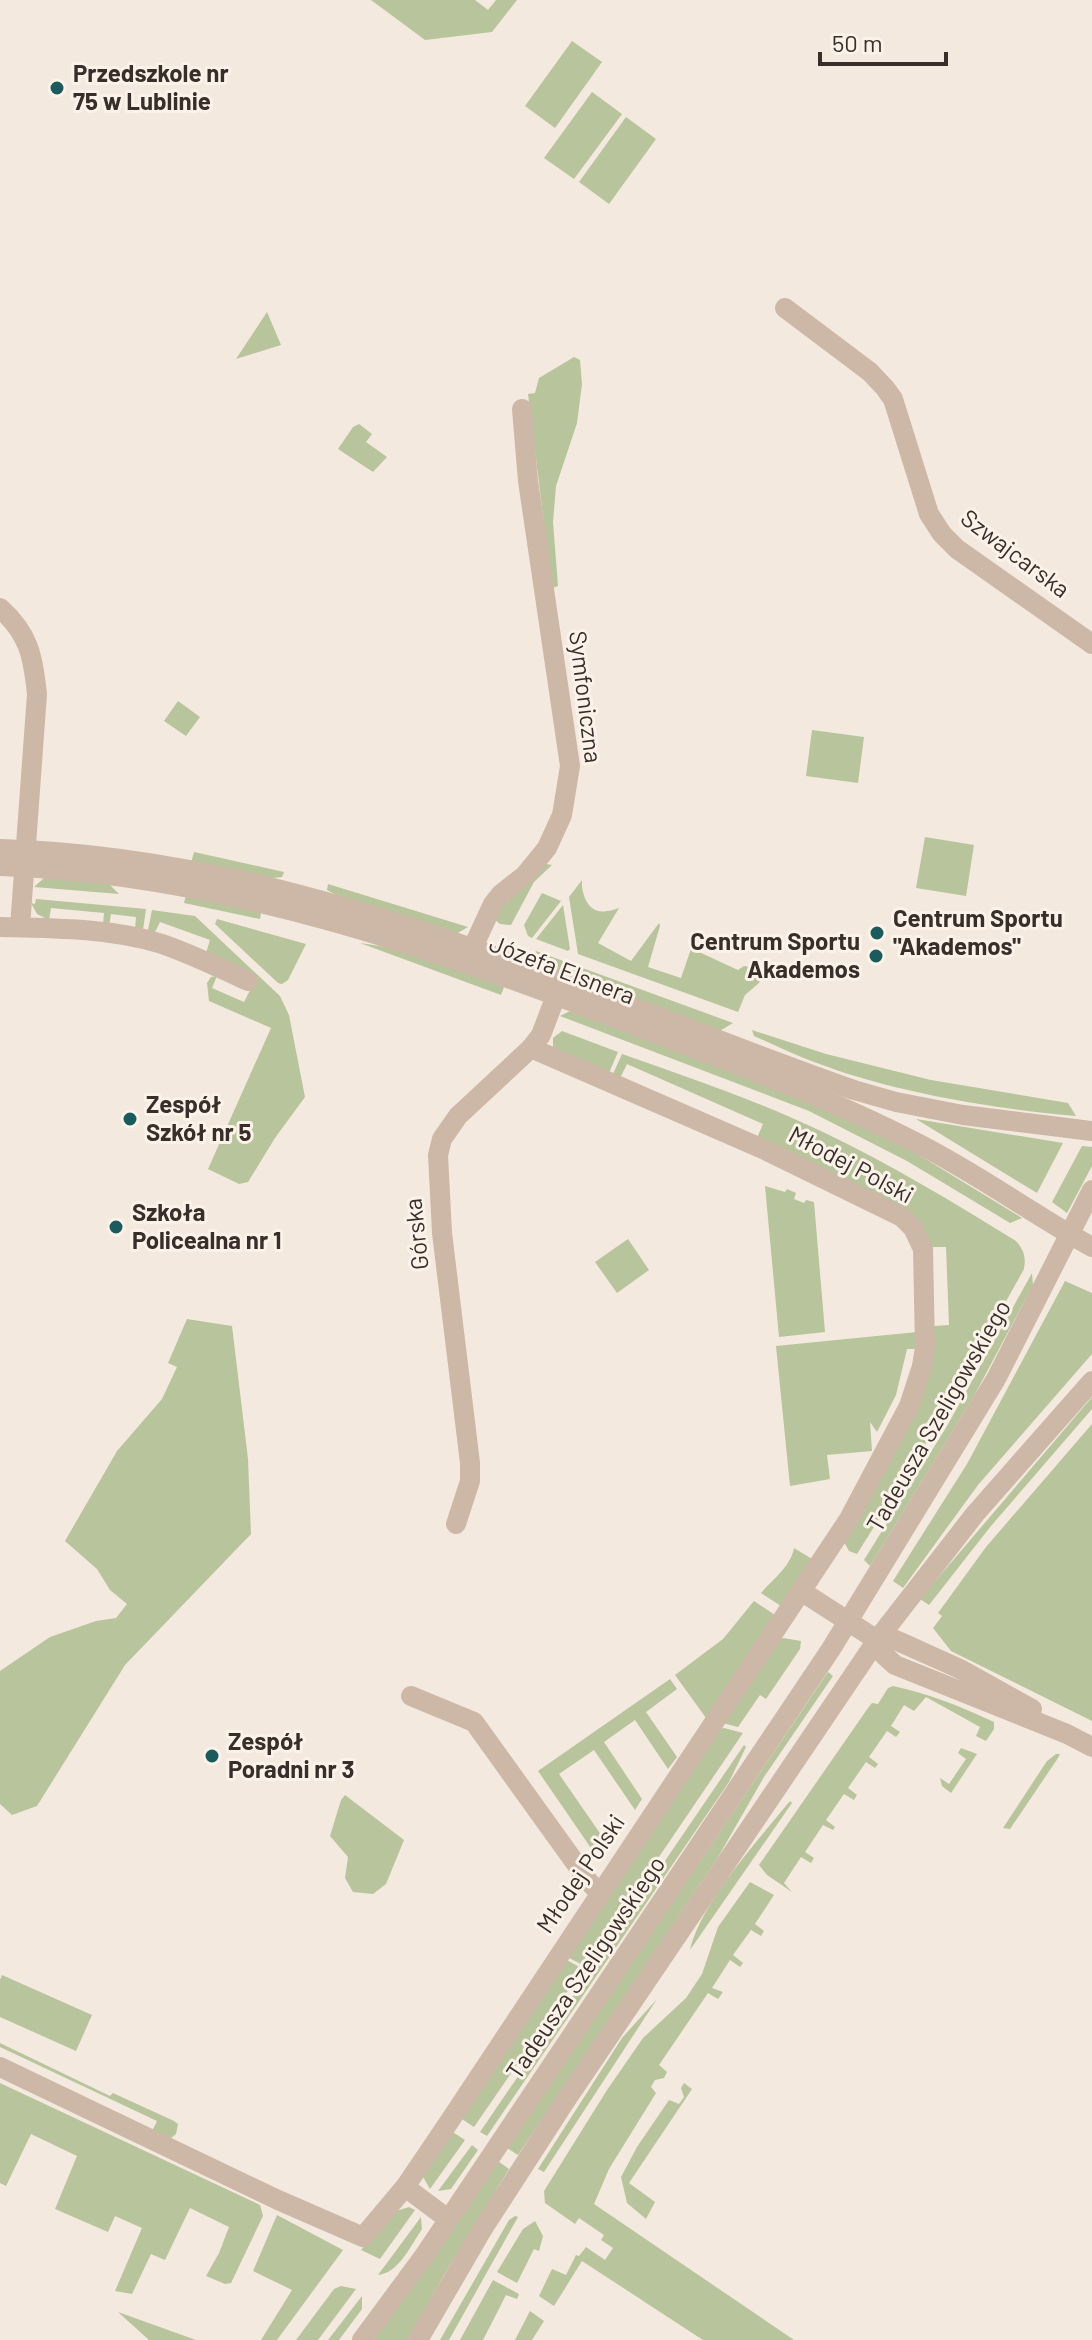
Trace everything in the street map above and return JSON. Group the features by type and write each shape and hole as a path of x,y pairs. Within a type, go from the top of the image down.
{"street":[{"name":"Szwajcarska","path":"785,308 870,372 893,399 929,514 942,534 957,549 1092,644"},
{"name":"Symfoniczna","path":"470,954 493,904 525,875 547,848 562,815 570,766 528,481 522,409"},
{"path":"0,608 16,623 24,637 33,656 36,683 24,858 10,927 143,939 162,944 248,981"},
{"name":"Józefa Elsnera","path":"0,849 24,858 250,898 470,954 559,988 868,1094 963,1115 1092,1131"},
{"name":"Józefa Elsnera","path":"0,866 24,858"},
{"name":"Józefa Elsnera","path":"559,988 874,1121 961,1167 1092,1247"},
{"name":"Górska","path":"456,1524 470,1481 470,1463 442,1233 438,1155 442,1139 458,1116 541,1035 559,988"},
{"name":"Młodej Polski","path":"0,2067 252,2188 363,2237 405,2187 801,1591 854,1510 909,1406 924,1357 925,1327 923,1249 913,1228 890,1209 818,1175 531,1048"},
{"name":"Tadeusza Szeligowskiego","path":"362,2340 448,2219 848,1622 996,1379 1092,1190"},
{"path":"418,2340 482,2230 555,2116 877,1640 966,1525 1092,1381"},
{"path":"801,1591 877,1640 893,1639 960,1669 1027,1705 1067,1734 1092,1747"},
{"path":"411,1696 474,1722 600,1893"},
{"path":"405,2187 448,2219"}],"green space":[{"path":"371,0 475,0 488,10 496,0 517,0 492,32 425,40"},
{"path":"572,41 602,62 555,128 525,106"},
{"path":"592,92 622,114 574,179 544,158"},
{"path":"626,117 656,139 609,204 579,182"},
{"path":"267,312 281,345 236,359"},
{"path":"574,357 580,360 582,384 577,423 556,486 553,522 558,586 552,588 528,394 535,393 539,378"},
{"path":"359,424 372,434 366,442 387,457 373,472 338,449 353,427"},
{"path":"178,701 200,717 186,736 164,721"},
{"path":"812,730 864,737 858,783 806,776"},
{"path":"925,837 974,845 966,896 916,888"},
{"path":"194,852 284,872 282,877 264,879 191,863"},
{"path":"546,864 552,865 534,882 511,925 500,924 494,919 505,904"},
{"path":"44,878 106,881 119,894 34,887"},
{"path":"582,880 583,892 591,907 601,911 619,908 598,943 631,961 659,923 648,967 681,978 694,940 698,937 702,940 699,952 738,970 744,966 756,968 761,975 759,983 745,995 738,1012 578,954 569,897"},
{"path":"328,884 468,927 456,934 348,902 327,890"},
{"path":"187,891 261,913 260,919 184,903"},
{"path":"542,893 561,901 532,938 524,925"},
{"path":"36,899 146,909 143,930 135,929 136,917 111,914 109,926 103,925 104,913 51,908 49,920 37,914 31,903 35,904"},
{"path":"563,905 570,949 568,951 536,939"},
{"path":"152,910 195,916 280,996 289,1015 305,1097 248,1182 239,1184 208,1169 271,1028 209,1001 207,983 211,977 217,976 212,988 244,1002 257,977 206,953 210,940 160,922 155,932 148,930"},
{"path":"217,919 306,944 288,980 278,983 215,924"},
{"path":"360,943 413,951 506,982 501,995"},
{"path":"536,951 733,1023 718,1032 532,962"},
{"path":"572,1010 738,1069 901,1144 1022,1218 1010,1223 907,1161 809,1111 560,1016"},
{"path":"752,1030 826,1054 931,1080 1068,1103 1076,1116 984,1105 886,1085 800,1057 754,1036"},
{"path":"562,1031 618,1052 609,1073 553,1047 553,1038"},
{"path":"622,1054 749,1100 823,1132 945,1198 1016,1241 1023,1251 1024,1269 934,1431 857,1554 849,1551 844,1542 934,1326 949,1325 946,1247 932,1247 757,1138 763,1124 627,1064 620,1078 613,1074"},
{"path":"916,1119 1063,1143 1037,1193"},
{"path":"1082,1146 1092,1147 1092,1166 1067,1213 1052,1202"},
{"path":"765,1186 785,1192 787,1189 796,1193 794,1199 804,1203 806,1200 814,1202 825,1332 779,1337"},
{"path":"628,1239 649,1270 617,1293 595,1262"},
{"path":"1032,1273 1033,1285 974,1396 870,1566 864,1560 947,1426"},
{"path":"1065,1281 1092,1293 1092,1354 978,1485 903,1588 893,1581 967,1464"},
{"path":"187,1319 232,1326 248,1459 251,1534 125,1665 37,1806 12,1815 0,1804 0,1671 50,1637 96,1621 116,1618 127,1604 110,1590 97,1569 65,1541 117,1451 162,1399 177,1367 168,1363"},
{"path":"917,1332 917,1349 907,1349 896,1395 877,1432 870,1422 872,1451 827,1455 830,1479 790,1486 776,1346"},
{"path":"1092,1397 1092,1409 991,1526 929,1605 920,1599"},
{"path":"1092,1424 1092,1721 951,1651 933,1628 942,1616 938,1613 986,1547"},
{"path":"794,1548 812,1559 781,1606 761,1593 785,1566"},
{"path":"754,1601 775,1615 706,1718 675,1675 723,1639"},
{"path":"778,1640 801,1641 800,1649 766,1699 760,1695 738,1727 722,1723"},
{"path":"828,1672 833,1676 764,1777 717,1859 518,2155 507,2148"},
{"path":"670,1679 677,1689 646,1712 677,1757 668,1769 635,1720 604,1742 642,1799 635,1810 594,1750 559,1774 606,1842 593,1851 538,1771"},
{"path":"893,1686 970,1711 994,1722 994,1729 986,1741 976,1736 980,1727 926,1697 914,1711 904,1705 891,1726 900,1732 896,1737 887,1731 869,1757 878,1764 875,1768 866,1762 848,1788 857,1795 854,1800 844,1794 826,1820 835,1827 833,1830 823,1825 805,1852 814,1858 811,1863 801,1857 784,1883 792,1892 767,1875 759,1865 868,1708 872,1703 878,1704 888,1688"},
{"path":"724,1728 743,1733 585,1966 567,1957 718,1730"},
{"path":"744,1745 746,1747 729,1782 487,2136 480,2132"},
{"path":"961,1748 977,1754 951,1793 942,1786 940,1778 949,1784 966,1759 958,1753"},
{"path":"1060,1754 1010,1829 1003,1828 1047,1761"},
{"path":"345,1795 404,1840 386,1884 373,1894 353,1892 345,1878 348,1857 330,1836"},
{"path":"790,1801 792,1803 690,1950 705,1913 718,1893"},
{"path":"750,1882 774,1895 755,1924 764,1931 761,1936 751,1930 733,1955 743,1963 740,1967 730,1960 712,1988 723,1992 718,1999 708,1993 659,2065 667,2072 651,2087 656,2093 609,2169 594,2204 794,2340 703,2340 582,2261 554,2306 539,2296 552,2269 566,2275 576,2255 579,2256 586,2247 605,2260 613,2248 601,2240 604,2235 579,2218 575,2224 545,2203 544,2191 643,2038 686,1998 702,1974 718,1927"},
{"path":"565,1959 583,1969 474,2127 459,2117"},
{"path":"2,1975 92,2015 76,2051 0,2017"},
{"path":"657,1999 544,2172 538,2169 622,2038"},
{"path":"0,2043 110,2096 113,2093 174,2121 178,2124 176,2134 171,2138 152,2131 157,2121 0,2047"},
{"path":"0,2083 260,2205 263,2216 231,2283 225,2284 206,2276 229,2227 190,2208 165,2260 151,2254 132,2294 115,2291 142,2228 115,2216 108,2232 55,2209 77,2156 31,2134 6,2186 0,2183"},
{"path":"684,2083 692,2089 629,2183 655,2202 646,2219 627,2203 621,2177 669,2100 679,2104 684,2097 681,2088"},
{"path":"451,2131 465,2140 430,2189 423,2177"},
{"path":"472,2145 478,2150 451,2189 438,2191"},
{"path":"498,2161 509,2169 408,2340 374,2340"},
{"path":"409,2207 415,2210 380,2259 361,2250 393,2212"},
{"path":"277,2215 343,2250 277,2340 261,2340 292,2290 253,2271"},
{"path":"421,2217 422,2229 404,2257 392,2269 378,2275"},
{"path":"518,2217 449,2340 440,2340 509,2220"},
{"path":"535,2221 543,2236 539,2251 534,2249 517,2283 497,2272 523,2229"},
{"path":"493,2280 519,2294 517,2299 506,2295 483,2340 460,2340"},
{"path":"341,2286 356,2289 318,2340 296,2340 334,2289"},
{"path":"362,2296 362,2309 339,2340 328,2340"},
{"path":"530,2311 544,2321 532,2340 515,2340"},
{"path":"118,2312 196,2340 149,2340"}],"place":[{"name":"Przedszkole nr 75 w Lublinie","path":"57,88"},
{"name":"Centrum Sportu \"Akademos\"","path":"877,933"},
{"name":"Centrum Sportu Akademos","path":"876,956"},
{"name":"Zespół Szkół nr 5","path":"130,1119"},
{"name":"Szkoła Policealna nr 1","path":"116,1227"},
{"name":"Zespół Poradni nr 3","path":"212,1756"}]}
